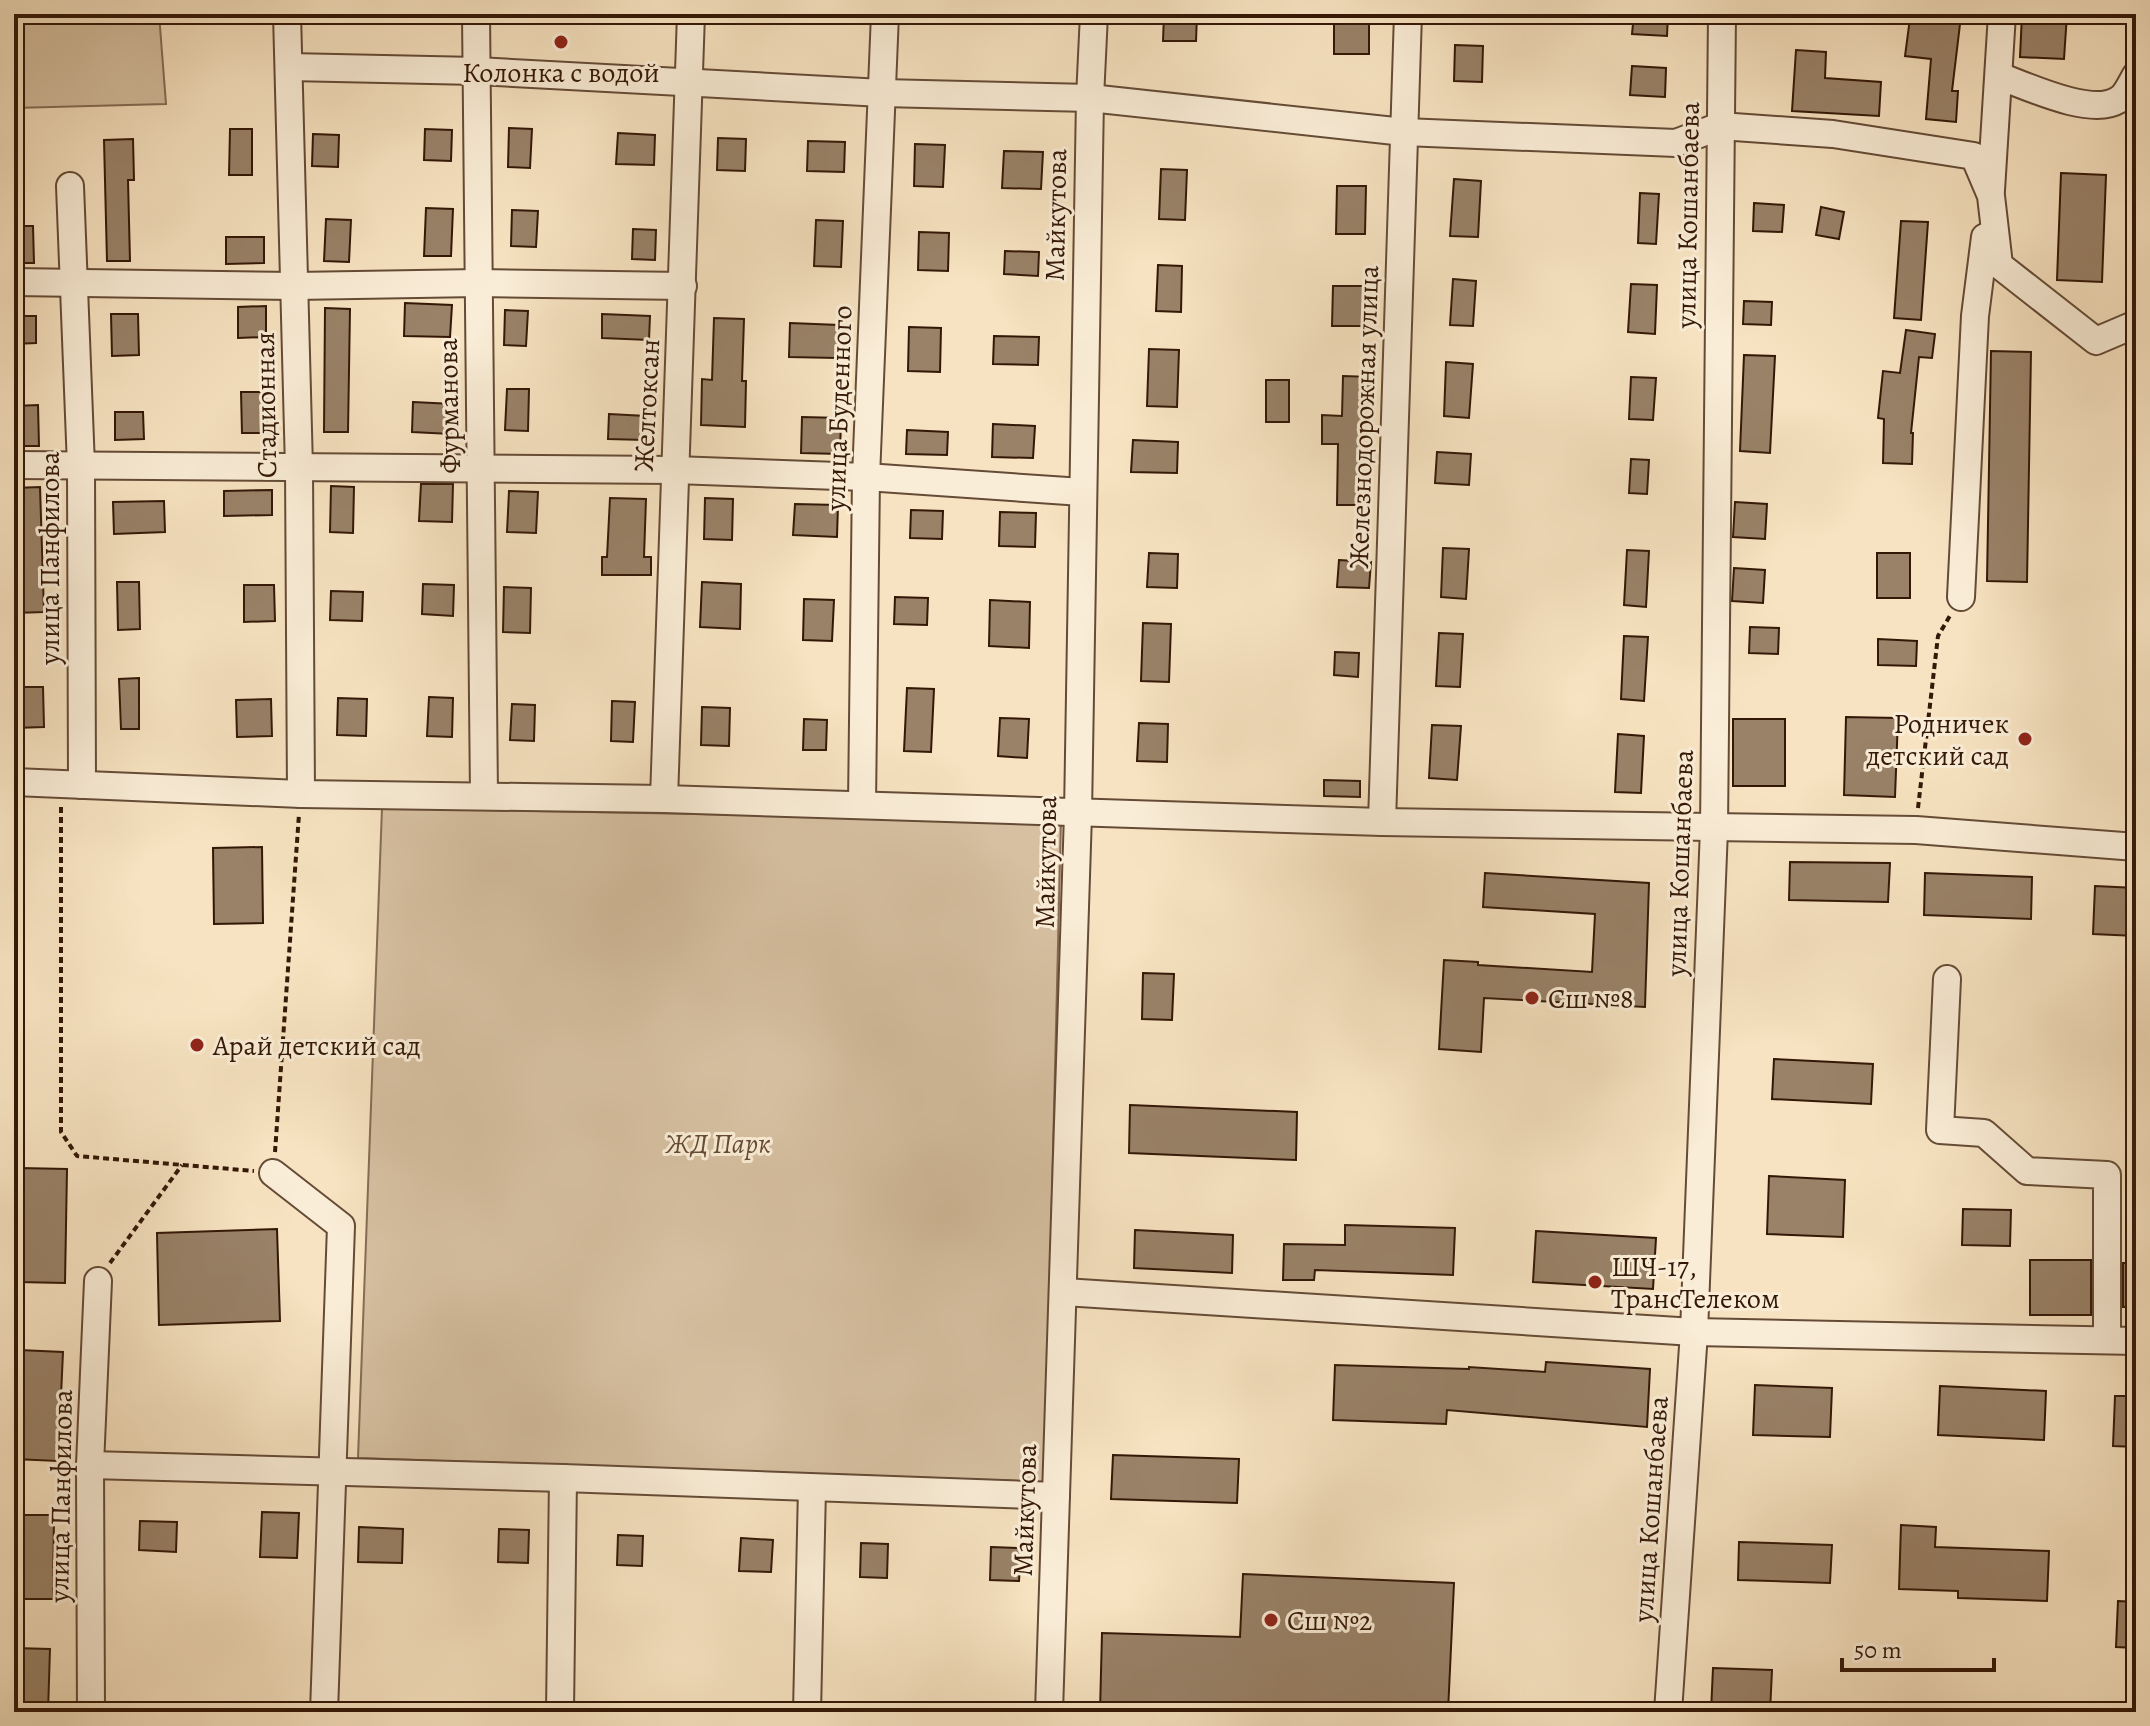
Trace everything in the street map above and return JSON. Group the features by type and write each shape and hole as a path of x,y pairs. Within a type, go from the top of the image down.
{"street":[{"name":"Стадионная","path":"287,14 299,468 301,794"},
{"name":"Фурманова","path":"476,14 484,796"},
{"name":"Желтоксан","path":"664,799 691,14"},
{"name":"улица Буденного","path":"862,804 866,477 885,14"},
{"name":"Майкутова","path":"1049,1712 1078,814 1082,492 1094,14"},
{"name":"Железнодорожная улица","path":"1382,822 1408,14"},
{"name":"улица Кошанбаева","path":"1668,1712 1694,1332 1714,829 1722,14"},
{"path":"1961,597 1975,316 1991,196 2002,14"},
{"path":"289,67 477,71 882,93 1090,98 1404,132 1676,143 1720,126 1833,134 1974,156 1991,196 1999,265 2096,341 2136,324"},
{"path":"1999,76 2067,100 2103,107 2121,99 2136,75"},
{"name":"улица Панфилова","path":"70,186 81,466 72,784"},
{"path":"14,282 683,286"},
{"path":"14,465 675,470 866,477 1082,492"},
{"path":"14,782 301,794 862,804 1078,814 1382,822 1916,830 2136,847"},
{"path":"1947,979 1940,1130 1984,1133 2027,1171 2107,1175 2107,1340"},
{"path":"273,1173 341,1226 324,1712"},
{"name":"улица Панфилова","path":"91,1712 90,1465 98,1281"},
{"path":"1064,1292 1694,1332 2136,1341"},
{"path":"90,1465 1056,1496"},
{"path":"560,1712 563,1478"},
{"path":"807,1712 812,1488"}],"path":[{"path":"1916,830 1938,636 1961,597"},
{"path":"72,784 61,1132 77,1156 273,1173 301,794"},
{"path":"98,1281 182,1165"}],"green space":[{"path":"14,14 159,14 166,104 14,108"},
{"name":"ЖД Парк","path":"382,808 1061,821 1045,1482 358,1458"}],"building":[{"path":"1164,14 1197,15 1196,41 1163,41"},
{"path":"1634,14 1668,14 1667,36 1632,34"},
{"path":"2022,14 2067,14 2064,59 2020,57"},
{"path":"1334,16 1369,16 1369,54 1334,54"},
{"path":"1910,18 1960,24 1952,91 1958,91 1956,122 1926,119 1931,59 1905,56"},
{"path":"1455,45 1483,46 1482,82 1454,81"},
{"path":"1796,50 1826,52 1825,78 1881,82 1879,116 1792,111"},
{"path":"1632,66 1666,68 1665,97 1630,95"},
{"path":"509,128 532,129 530,168 508,167"},
{"path":"230,129 252,129 252,175 229,175"},
{"path":"425,129 452,130 451,161 424,160"},
{"path":"618,133 655,135 654,165 616,164"},
{"path":"313,134 339,135 338,167 312,166"},
{"path":"718,138 746,139 745,171 717,170"},
{"path":"133,139 134,180 128,180 130,261 107,261 104,140"},
{"path":"808,141 845,142 844,172 807,171"},
{"path":"915,144 945,145 943,187 914,186"},
{"path":"1004,151 1043,152 1041,189 1002,188"},
{"path":"1161,169 1187,170 1185,220 1159,219"},
{"path":"2061,173 2106,175 2102,282 2057,280"},
{"path":"1454,179 1481,181 1478,237 1450,236"},
{"path":"1337,186 1366,186 1365,234 1336,234"},
{"path":"1640,193 1659,194 1656,244 1638,243"},
{"path":"1754,203 1784,205 1782,232 1753,231"},
{"path":"1821,207 1844,212 1839,239 1816,235"},
{"path":"426,208 453,209 451,256 424,256"},
{"path":"512,210 538,211 536,247 511,246"},
{"path":"326,219 351,220 349,262 324,261"},
{"path":"816,220 843,221 841,267 814,266"},
{"path":"1901,221 1928,222 1921,320 1894,318"},
{"path":"14,226 33,226 34,263 14,263"},
{"path":"633,229 656,230 655,260 632,259"},
{"path":"919,232 949,233 948,271 918,270"},
{"path":"226,237 264,237 264,263 226,264"},
{"path":"1005,251 1039,252 1038,276 1004,274"},
{"path":"1158,265 1182,266 1181,312 1156,311"},
{"path":"1453,279 1476,281 1473,326 1450,325"},
{"path":"1631,284 1657,285 1655,334 1628,332"},
{"path":"1333,286 1364,286 1364,326 1332,326"},
{"path":"1744,301 1772,302 1771,325 1743,324"},
{"path":"405,303 452,305 450,337 404,336"},
{"path":"266,306 266,337 238,338 238,307"},
{"path":"325,308 350,309 348,432 324,432"},
{"path":"505,310 528,311 526,346 504,345"},
{"path":"111,314 138,314 139,355 112,356"},
{"path":"602,314 650,316 649,340 602,338"},
{"path":"14,316 36,316 36,343 14,344"},
{"path":"714,318 744,319 742,381 746,381 745,427 701,425 702,379 712,380"},
{"path":"790,323 839,325 837,358 789,357"},
{"path":"909,327 941,328 940,372 908,371"},
{"path":"1906,330 1935,334 1932,358 1919,357 1911,433 1912,464 1883,463 1884,419 1878,418 1883,371 1900,373"},
{"path":"994,336 1039,337 1038,365 993,364"},
{"path":"1149,349 1179,350 1177,407 1147,406"},
{"path":"1991,351 2031,352 2027,582 1987,581"},
{"path":"1744,355 1775,356 1770,453 1740,451"},
{"path":"1446,362 1473,364 1469,418 1444,416"},
{"path":"1343,376 1371,377 1371,405 1363,405 1360,505 1337,505 1338,444 1322,444 1322,415 1342,416"},
{"path":"1631,377 1656,378 1653,420 1629,419"},
{"path":"1266,380 1289,380 1289,422 1266,422"},
{"path":"507,389 529,389 528,431 505,430"},
{"path":"241,392 266,392 267,433 242,433"},
{"path":"413,402 453,404 451,434 412,432"},
{"path":"38,405 39,446 14,446 14,406"},
{"path":"115,412 143,412 144,439 115,440"},
{"path":"609,414 646,416 645,440 608,439"},
{"path":"802,417 841,418 840,454 801,453"},
{"path":"993,424 1035,426 1033,458 992,457"},
{"path":"907,430 948,432 947,455 906,454"},
{"path":"1133,440 1178,442 1177,473 1131,472"},
{"path":"1437,452 1471,454 1469,485 1435,483"},
{"path":"1631,459 1649,460 1647,494 1629,493"},
{"path":"421,484 453,484 452,522 419,521"},
{"path":"331,486 354,487 353,533 330,532"},
{"path":"40,487 44,612 14,613 14,488"},
{"path":"272,490 272,515 224,516 224,491"},
{"path":"509,491 538,492 536,533 507,532"},
{"path":"610,498 646,499 644,557 651,557 651,575 602,575 602,557 607,557"},
{"path":"705,498 733,499 732,540 704,539"},
{"path":"164,501 165,532 114,534 113,502"},
{"path":"1735,502 1767,504 1765,539 1733,537"},
{"path":"795,504 838,505 837,537 793,535"},
{"path":"911,510 943,511 942,539 910,538"},
{"path":"1000,512 1036,513 1035,547 999,546"},
{"path":"1443,548 1469,549 1466,599 1441,597"},
{"path":"1627,550 1649,551 1646,607 1624,605"},
{"path":"1149,553 1178,554 1177,588 1147,587"},
{"path":"1877,553 1910,553 1910,598 1877,598"},
{"path":"1339,560 1371,562 1369,588 1337,587"},
{"path":"1734,568 1765,570 1763,603 1732,601"},
{"path":"117,582 139,582 140,629 118,630"},
{"path":"702,582 741,584 740,629 700,627"},
{"path":"423,584 454,585 453,616 422,614"},
{"path":"244,585 274,585 275,621 244,622"},
{"path":"504,587 531,588 530,633 503,632"},
{"path":"331,591 363,592 362,621 330,620"},
{"path":"895,597 928,598 927,625 894,624"},
{"path":"804,599 834,600 832,641 803,640"},
{"path":"990,600 1030,602 1029,648 989,646"},
{"path":"1143,623 1171,624 1169,682 1141,681"},
{"path":"1750,627 1779,628 1778,654 1749,653"},
{"path":"1439,633 1463,634 1460,687 1436,686"},
{"path":"1624,636 1648,637 1644,701 1621,699"},
{"path":"1878,639 1917,641 1916,666 1878,665"},
{"path":"1335,652 1359,653 1358,677 1334,675"},
{"path":"139,678 139,729 121,729 119,679"},
{"path":"14,687 43,687 44,727 14,728"},
{"path":"907,688 934,689 931,752 904,751"},
{"path":"429,697 453,698 452,737 427,736"},
{"path":"338,698 367,699 366,736 337,735"},
{"path":"271,699 272,736 237,737 236,700"},
{"path":"612,701 635,702 633,742 611,741"},
{"path":"512,704 535,705 534,741 510,740"},
{"path":"702,707 730,708 729,746 701,745"},
{"path":"1846,717 1898,718 1895,797 1844,795"},
{"path":"1000,718 1029,719 1027,758 998,756"},
{"path":"804,719 827,720 826,750 803,750"},
{"path":"1733,719 1785,719 1785,786 1733,786"},
{"path":"1139,723 1168,724 1167,762 1137,761"},
{"path":"1432,725 1461,726 1457,780 1429,778"},
{"path":"1618,734 1644,736 1641,793 1615,792"},
{"path":"1324,780 1360,781 1360,797 1324,796"},
{"path":"262,847 263,923 214,924 213,848"},
{"path":"1790,862 1890,863 1888,902 1789,900"},
{"path":"1485,873 1649,883 1645,1007 1484,998 1481,1052 1439,1049 1444,960 1592,972 1595,914 1483,907"},
{"path":"1925,873 2032,877 2031,919 1924,915"},
{"path":"2095,886 2136,888 2136,936 2093,934"},
{"path":"1143,973 1174,974 1172,1020 1142,1019"},
{"path":"1774,1059 1873,1064 1871,1104 1772,1099"},
{"path":"1130,1105 1297,1112 1296,1160 1129,1153"},
{"path":"20,1168 67,1169 65,1283 18,1282"},
{"path":"1769,1176 1845,1180 1843,1237 1767,1234"},
{"path":"1963,1209 2011,1210 2010,1246 1962,1245"},
{"path":"1345,1225 1455,1228 1453,1275 1315,1270 1314,1280 1283,1280 1284,1244 1345,1245"},
{"path":"277,1229 280,1321 159,1325 157,1233"},
{"path":"1135,1230 1233,1235 1232,1273 1134,1268"},
{"path":"1536,1231 1656,1238 1653,1289 1533,1282"},
{"path":"2030,1260 2091,1260 2091,1315 2030,1315"},
{"path":"2123,1263 2136,1263 2136,1307 2123,1307"},
{"path":"19,1350 63,1352 58,1461 14,1459"},
{"path":"1546,1362 1650,1369 1647,1427 1447,1410 1446,1424 1333,1420 1335,1365 1469,1367 1545,1372"},
{"path":"1755,1385 1832,1388 1830,1437 1753,1435"},
{"path":"1940,1386 2046,1391 2044,1440 1938,1435"},
{"path":"2115,1396 2136,1396 2136,1447 2113,1446"},
{"path":"1113,1455 1239,1459 1237,1503 1111,1499"},
{"path":"262,1512 299,1513 297,1558 260,1557"},
{"path":"14,1515 54,1515 53,1599 14,1599"},
{"path":"140,1521 177,1522 176,1552 139,1550"},
{"path":"1901,1525 1936,1527 1935,1547 2049,1551 2047,1601 1958,1598 1958,1591 1899,1589"},
{"path":"359,1527 403,1529 402,1563 358,1562"},
{"path":"499,1529 529,1530 528,1563 498,1562"},
{"path":"618,1535 643,1536 642,1566 617,1565"},
{"path":"741,1538 773,1540 771,1572 739,1571"},
{"path":"1739,1542 1832,1545 1830,1583 1738,1580"},
{"path":"861,1543 888,1544 887,1578 860,1577"},
{"path":"991,1547 1021,1548 1019,1581 990,1580"},
{"path":"1243,1574 1454,1583 1448,1712 1100,1712 1102,1633 1240,1637"},
{"path":"2118,1601 2136,1602 2136,1648 2116,1647"},
{"path":"14,1648 50,1649 48,1712 14,1712"},
{"path":"1713,1668 1772,1670 1770,1712 1711,1712"}],"place":[{"name":"Колонка с водой","path":"561,42"},
{"name":"Родничек детский сад","path":"2025,739"},
{"name":"Сш №8","path":"1532,998"},
{"name":"Арай детский сад","path":"197,1045"},
{"name":"ШЧ-17, ТрансТелеком","path":"1595,1282"},
{"name":"Сш №2","path":"1271,1620"}]}
